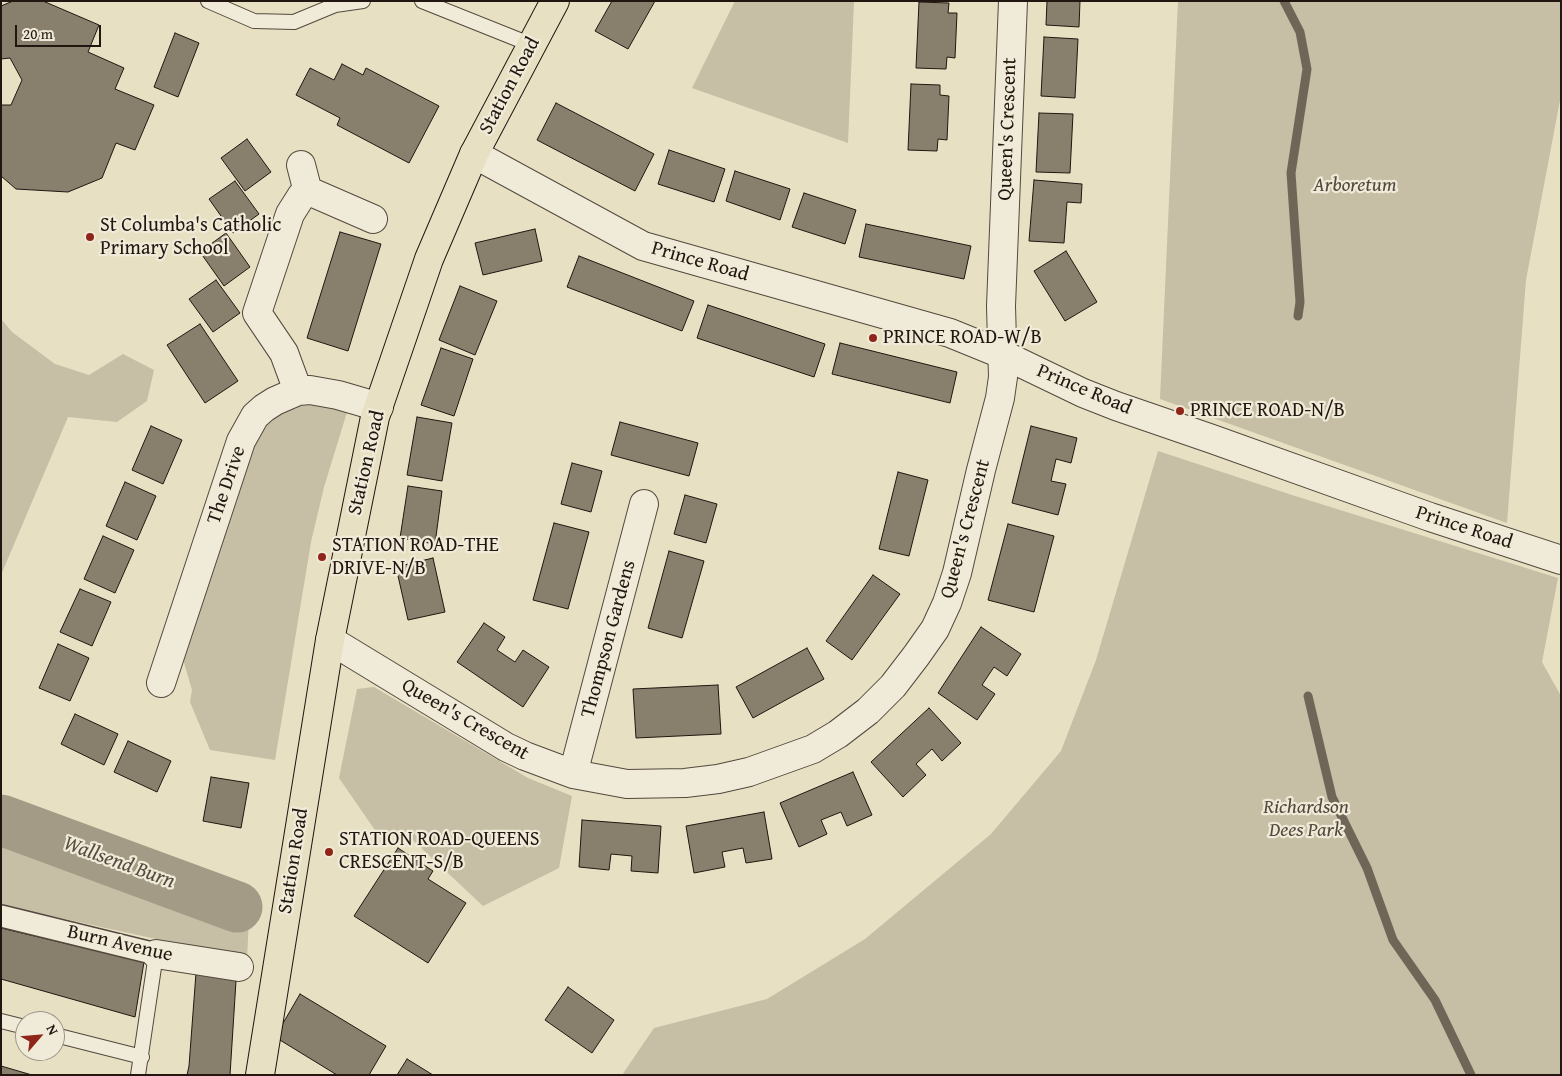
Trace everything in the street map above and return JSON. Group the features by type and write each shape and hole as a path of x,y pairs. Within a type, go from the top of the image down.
{"main road":[{"name":"Station Road","path":"266,1072 330,640 379,407 429,259 474,154 555,1"}],"street":[{"name":"Queen's Crescent","path":"330,640 506,747 573,774 627,784 656,785 718,779 749,772 813,749 838,734 868,711 893,686 916,656 935,629 947,603 957,573 1000,398 1004,377 1001,306 1013,1"},
{"name":"Prince Road","path":"474,154 643,246 950,333 1004,355 1083,393 1116,406 1430,517 1561,560"},
{"path":"301,165 308,192"},
{"path":"298,391 284,353 257,313 290,214 300,197 308,192 373,219"},
{"name":"The Drive","path":"161,683 238,450 248,426 264,408 298,391 323,391 379,407"},
{"name":"Thompson Gardens","path":"573,774 644,504"},
{"name":"Burn Avenue","path":"1,916 156,954 239,967"}],"lane":[{"path":"208,1 254,21 264,22 294,22 335,3 362,1"},
{"path":"422,1 532,45"},
{"path":"138,1075 156,954"},
{"path":"1,1021 15,1024"},
{"path":"65,1038 142,1057"}],"green space":[{"path":"735,1 854,1 848,143 692,88"},
{"name":"Arboretum","path":"1178,1 1561,1 1561,95 1526,280 1507,523 1160,399"},
{"path":"1,319 12,332 55,364 89,375 123,354 154,370 147,401 117,422 68,417 1,575"},
{"path":"300,401 348,409 324,487 311,542 275,760 210,750 190,702 192,690 182,656 255,440 261,429 271,419"},
{"name":"Richardson Dees Park","path":"1158,451 1558,578 1542,662 1561,696 1561,1075 622,1075 654,1028 767,999 865,939 991,834 1061,751 1096,660"},
{"path":"374,687 528,778 572,796 559,868 483,906 402,830 379,836 339,778 357,689"},
{"path":"1,830 249,919 247,959 1,905"}],"building":[{"path":"13,1 43,1 99,25 88,52 124,68 115,89 154,105 135,150 116,143 102,178 68,192 16,189 1,176 1,105 11,105 22,80 10,58 1,59 1,6"},
{"path":"612,1 655,1 628,49 595,31"},
{"path":"1047,1 1080,1 1079,27 1046,25"},
{"path":"919,2 949,3 948,13 957,13 955,58 947,57 946,69 916,68"},
{"path":"175,33 199,43 178,97 154,87"},
{"path":"1044,37 1078,39 1075,98 1041,96"},
{"path":"342,64 363,75 366,68 439,106 409,163 337,125 340,118 296,95 310,68 334,80"},
{"path":"911,84 940,85 940,95 949,96 947,140 938,139 937,151 908,150"},
{"path":"556,103 654,154 635,191 537,140"},
{"path":"1039,113 1073,114 1070,173 1036,172"},
{"path":"247,139 271,172 245,191 221,158"},
{"path":"669,150 725,169 714,202 658,184"},
{"path":"735,171 790,189 780,220 726,201"},
{"path":"1034,180 1082,184 1081,203 1067,202 1064,243 1029,241"},
{"path":"235,181 259,214 233,233 209,199"},
{"path":"804,193 856,210 845,244 792,227"},
{"path":"866,224 971,246 964,279 859,257"},
{"path":"535,229 542,261 483,275 475,243"},
{"path":"340,232 381,244 348,351 307,338"},
{"path":"226,233 250,267 224,286 200,252"},
{"path":"1066,251 1097,302 1065,321 1034,271"},
{"path":"579,256 694,301 682,331 567,287"},
{"path":"216,280 240,313 213,332 189,299"},
{"path":"460,286 497,301 475,355 439,340"},
{"path":"708,305 825,344 814,377 697,338"},
{"path":"200,324 238,381 205,403 167,345"},
{"path":"840,343 957,372 950,403 832,374"},
{"path":"441,348 473,359 454,416 421,405"},
{"path":"417,417 452,423 442,481 407,475"},
{"path":"620,422 698,443 689,476 611,455"},
{"path":"151,426 182,440 163,484 132,470"},
{"path":"1031,426 1077,438 1071,463 1056,459 1051,481 1066,484 1058,515 1012,503"},
{"path":"572,463 602,471 591,512 561,504"},
{"path":"898,472 928,480 909,556 879,549"},
{"path":"125,482 156,496 137,540 106,526"},
{"path":"408,486 442,491 435,544 400,538"},
{"path":"685,495 717,504 706,543 674,534"},
{"path":"554,523 589,532 568,609 533,600"},
{"path":"1008,524 1054,536 1034,612 988,600"},
{"path":"103,536 134,550 115,593 84,579"},
{"path":"669,551 704,561 682,638 648,628"},
{"path":"433,558 445,612 408,620 396,567"},
{"path":"873,575 900,594 852,660 826,641"},
{"path":"80,589 111,602 92,646 60,632"},
{"path":"484,623 505,637 497,650 515,662 523,650 549,667 523,707 457,662"},
{"path":"981,627 1021,654 1007,676 994,667 982,685 995,694 977,720 938,693"},
{"path":"58,644 89,658 70,701 39,688"},
{"path":"807,648 824,679 753,718 736,687"},
{"path":"718,685 721,734 636,738 633,689"},
{"path":"929,708 961,743 942,761 932,749 916,764 926,775 903,797 871,762"},
{"path":"75,714 118,734 104,765 61,744"},
{"path":"128,741 171,761 157,792 114,772"},
{"path":"853,772 872,815 847,826 841,812 821,820 827,834 799,847 780,803"},
{"path":"211,777 249,783 241,828 203,821"},
{"path":"764,812 772,859 746,863 743,848 722,852 725,867 694,873 686,826"},
{"path":"582,820 661,826 658,873 631,871 632,856 611,854 609,870 579,867"},
{"path":"398,848 433,871 428,879 466,903 428,963 354,916"},
{"path":"1,928 144,962 135,1017 1,979"},
{"path":"196,973 236,981 230,1075 187,1075"},
{"path":"568,987 614,1020 592,1053 545,1020"},
{"path":"300,994 386,1046 369,1075 337,1075 275,1037"},
{"path":"407,1059 433,1075 397,1075"},
{"path":"1,1066 32,1075 1,1075"}],"waterway":[{"path":"1284,1 1300,32 1307,69 1291,173 1300,302 1298,316"},
{"path":"1308,696 1332,797 1367,868 1393,940 1435,1000 1471,1075"},
{"name":"Wallsend Burn","path":"1,820 237,907"}],"place":[{"name":"St Columba's Catholic Primary School","path":"90,237"},
{"name":"PRINCE ROAD-W/B","path":"873,338"},
{"name":"PRINCE ROAD-N/B","path":"1180,411"},
{"name":"STATION ROAD-THE DRIVE-N/B","path":"322,557"},
{"name":"STATION ROAD-QUEENS CRESCENT-S/B","path":"329,852"}]}
